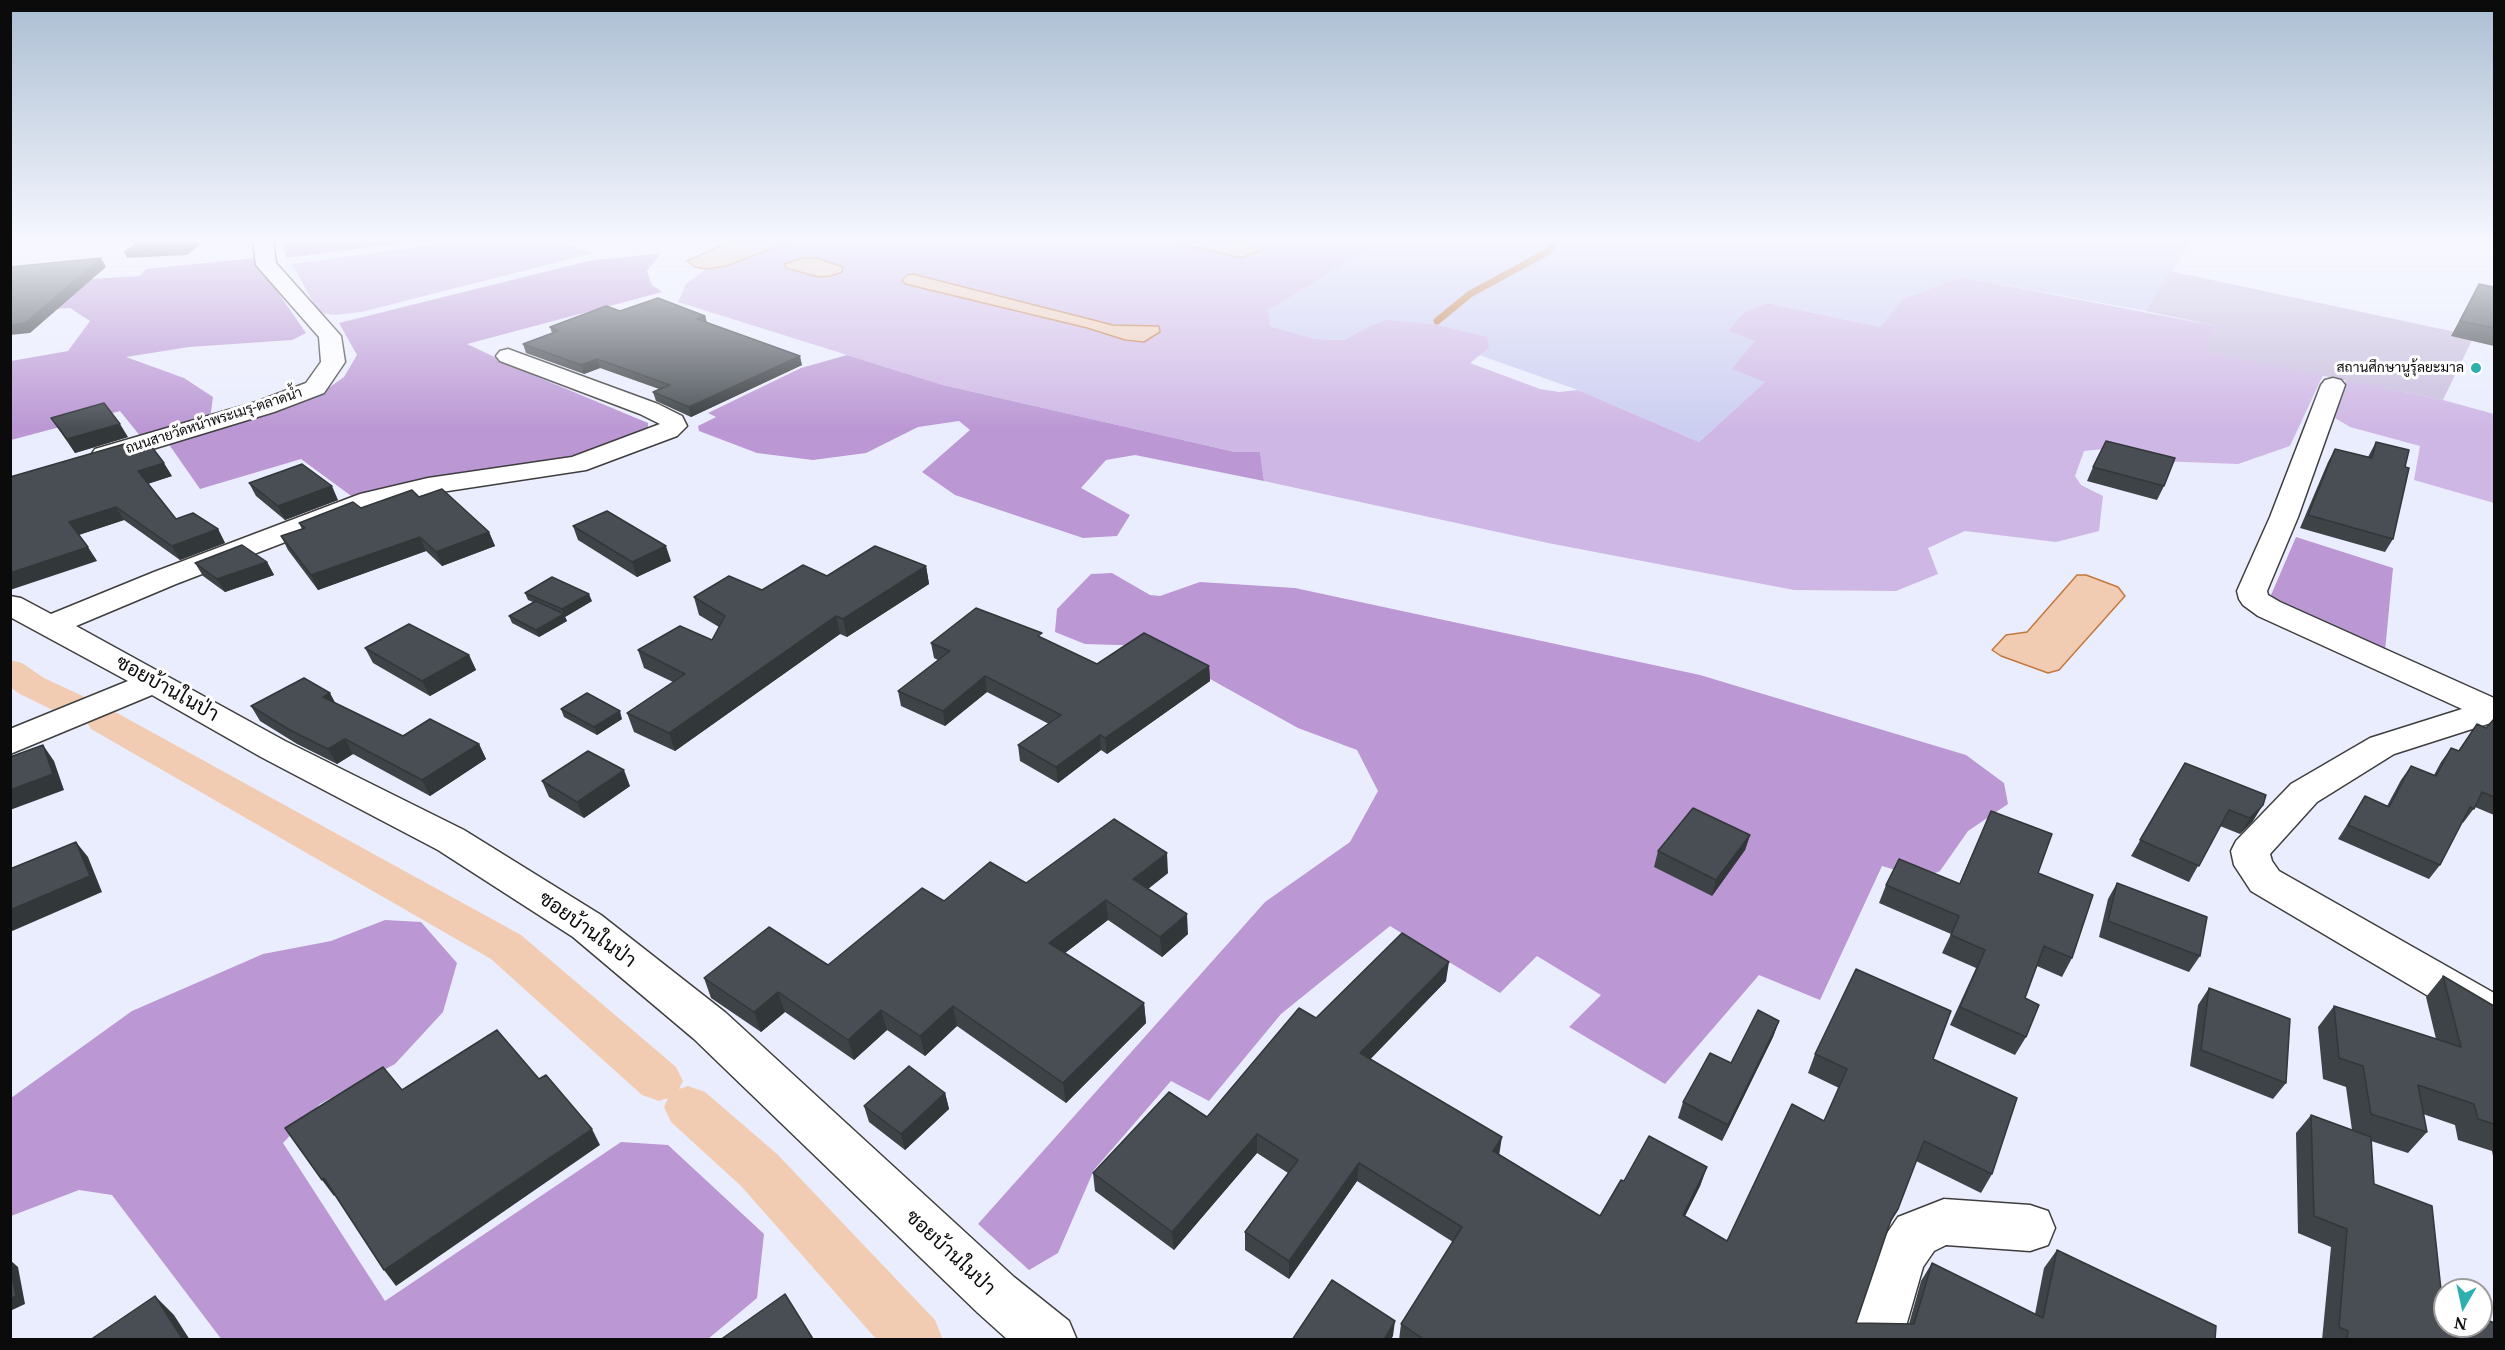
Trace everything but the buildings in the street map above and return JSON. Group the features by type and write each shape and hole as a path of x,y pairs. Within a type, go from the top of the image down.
{"street":[{"name":"ถนนสายวัดหน้าพระเมรุ-ตลาดน้ำ","path":"77,463 265,407 315,388 333,362 330,336 300,303"},
{"path":"51,625 165,578 370,500 428,486 577,464 668,431 674,426 673,421 649,409 508,356"},
{"path":"2333,385 2284,517 2252,591 2254,599 2269,609 2494,711"},
{"name":"ซอยบ้านในป่า","path":"10,605 51,625 273,749 451,840 587,926 710,1026 996,1295 1050,1340"},
{"path":"10,743 154,682"},
{"path":"2494,711 2382,746 2304,793 2250,850 2253,865 2265,881 2494,1014"},
{"path":"1875,1340 1901,1256 1916,1234 1944,1222 2030,1228"}],"shaded area":[{"path":"28,303 285,303 306,333 292,340 189,347 126,357 184,378 213,397 210,419 141,437 120,411 11,440 11,361 68,351 90,321 70,308 11,312"},
{"path":"313,303 397,303 361,312 335,315 319,313"},
{"path":"419,303 621,303 467,344 533,375 648,423 648,432 583,457 354,498 301,459 200,489 168,443 270,413 320,394 344,377 357,355 339,323"},
{"path":"681,303 1280,303 1268,310 1270,326 1315,339 1344,340 1387,320 1433,324 1487,337 1489,348 1470,363 1540,389 1559,392 1578,390 1699,442 1765,382 1732,369 1755,341 1728,331 1745,311 1767,303 1880,327 1900,303 2096,303 2216,326 2206,352 2323,375 2290,446 2238,464 2158,461 2103,449 2084,451 2075,476 2081,485 2103,496 2099,531 2056,542 1965,531 1928,548 1938,574 1896,591 1794,590 1548,543 1264,481 1260,452 1235,452 943,385"},
{"path":"984,303 1027,303 1113,325 1159,326 1160,332 1144,342 1125,340 1087,328"},
{"path":"1279,303 1767,303 1745,311 1728,331 1756,341 1765,382 1699,442 1578,390 1479,355 1489,348 1368,327 1344,340 1315,339 1270,326 1267,310"},
{"path":"1767,303 1900,303 1880,327"},
{"path":"2102,303 2151,303 2146,311"},
{"path":"2151,303 2320,303 2474,336 2443,400 2205,352 2216,326 2146,311"},
{"path":"847,355 943,385 1235,452 1260,452 1264,481 1135,455 1106,460 1081,488 1130,515 1117,536 1083,538 955,495 922,472 970,430 959,421 918,427 866,453 813,460 757,453 699,431 698,426 716,417 708,413 801,368"},
{"path":"2346,380 2443,400 2494,414 2494,503 2414,480 2420,446 2350,427 2335,418"},
{"path":"2296,537 2393,568 2385,651 2283,609 2271,595"},
{"path":"1112,573 1150,595 1160,596 1200,582 1295,588 1700,675 1966,755 2004,783 2008,804 1968,831 1940,871 1923,878 1882,866 1820,1000 1759,975 1665,1084 1569,1027 1601,995 1537,956 1500,993 1390,926 1281,1014 1209,1101 1171,1081 1094,1170 1058,1253 1029,1270 978,1224 1265,902 1350,842 1378,791 1357,750 1298,728 1151,646 1085,644 1055,632 1057,609 1091,574"},
{"path":"2077,575 2086,575 2118,587 2125,596 2059,670 2048,673 2001,656 1992,650 2006,635 2027,632"},
{"path":"385,920 421,922 457,963 443,1012 395,1064 320,1104 283,1143 385,1301 621,1142 668,1145 764,1234 757,1298 708,1339 222,1340 112,1195 79,1190 11,1216 11,1098 132,1011 263,954 331,941"}],"waterway":[{"path":"1437,321 1459,303"},
{"path":"10,670 32,686 74,706"},
{"path":"104,721 506,947 659,1081"},
{"path":"688,1107 759,1170 915,1340"}],"place":[{"name":"สถานศึกษานูรุ้ลยะมาล","path":"2476,368"}]}
